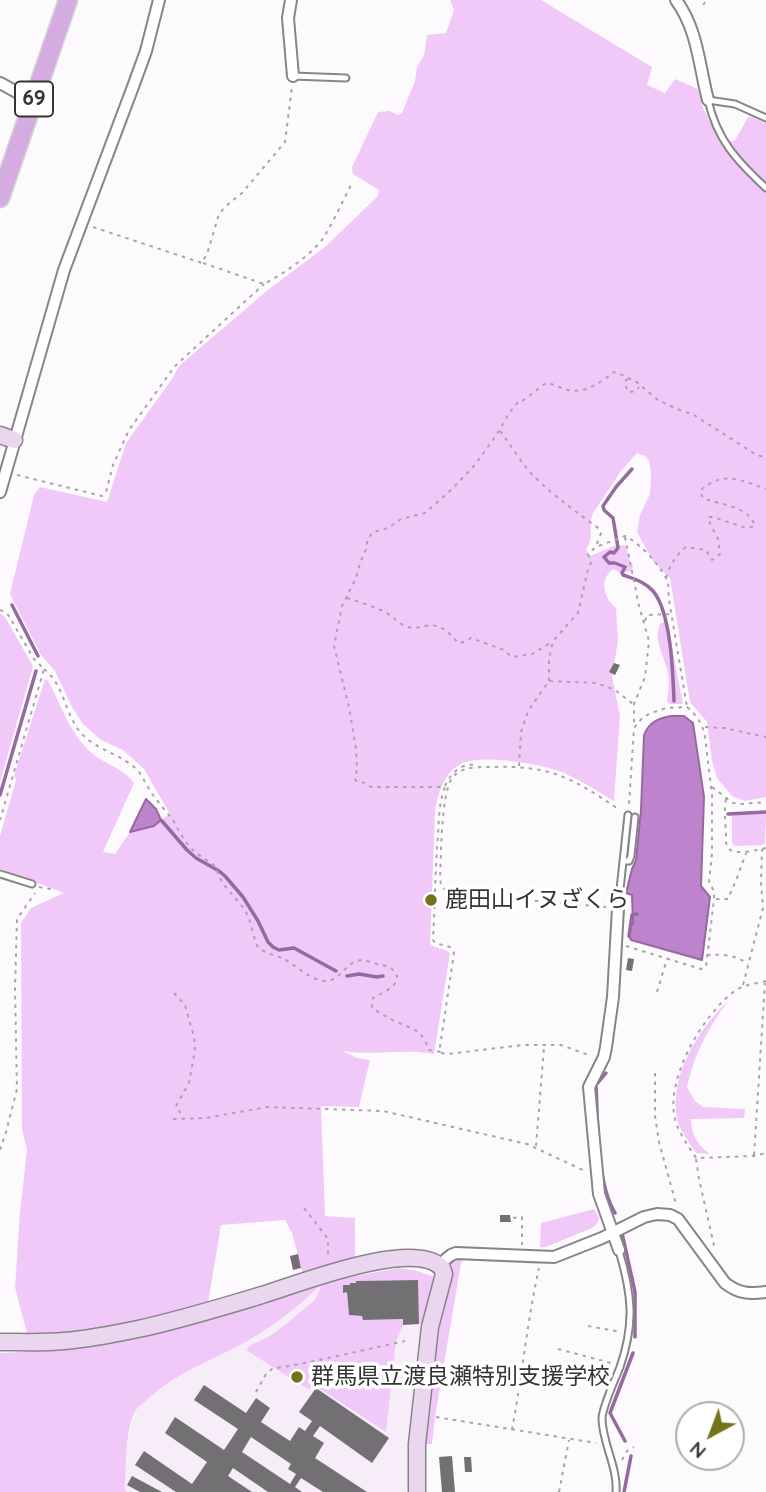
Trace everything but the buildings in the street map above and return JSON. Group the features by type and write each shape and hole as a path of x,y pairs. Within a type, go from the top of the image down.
{"main road":[{"name":"69","path":"0,198 68,0"}],"street":[{"path":"0,492 6,472 7,438 64,270 142,62 159,0"},
{"path":"291,0 288,18 293,76"},
{"path":"676,0 690,24 708,100"},
{"path":"0,83 33,101"},
{"path":"618,908 613,997 606,1047 589,1087 601,1202 619,1250"},
{"path":"440,1265 456,1253 554,1258 636,1220 657,1214 670,1215 678,1219 725,1283 746,1294 766,1292"},
{"path":"0,1342 64,1341 137,1329 377,1261 425,1259 440,1265 444,1275 430,1327 417,1444 417,1492"}],"lane":[{"path":"293,76 346,78"},
{"path":"766,118 735,104 708,100 724,142 743,167 766,188"},
{"path":"618,908 624,862 629,861 631,856 632,816"},
{"path":"0,874 32,884"},
{"path":"616,1492 617,1483 606,1442 603,1413 629,1332 630,1293 619,1250"}],"path":[{"path":"703,5 707,0"},
{"path":"202,263 219,214 285,142 293,76"},
{"path":"6,472 102,496 106,492 113,465 129,430 175,366 264,284 306,255 322,239 352,183"},
{"path":"81,223 264,284"},
{"path":"445,787 371,786 355,779 356,749 334,646 342,606 356,579 367,540 373,532 388,528 401,519 425,513 474,466 518,402 546,383 565,390 581,391 614,372 640,385 658,400 694,415 755,454 766,458"},
{"path":"629,379 625,381 629,392 637,390 640,385"},
{"path":"499,429 526,468 558,498 598,528 601,533 596,547"},
{"path":"666,579 670,567 686,547 706,550 712,560 720,554 718,539 709,517 746,528 755,526 752,518 739,509 703,498 700,491 707,484 716,479 728,478 743,480 766,489"},
{"path":"347,598 387,613 394,621 408,627 435,625 449,631 457,643 471,638 504,650 512,657 531,654 552,641 578,613 591,563 588,554 596,547 625,536 649,555 668,583 687,707 703,727 711,786 712,855 709,881 714,891 714,899 706,967 701,969 616,943"},
{"path":"618,908 449,893 440,884 440,879 446,798 454,777 471,767 519,766 541,769 569,779 632,816 634,704 645,677 649,641 625,536"},
{"path":"0,608 7,613 34,659 60,689 71,717 81,733 91,742 132,765 140,773 188,844 217,870 230,895 246,913 258,947 291,963 315,979 327,981 335,979 355,961 367,961 391,968 397,979 393,988 373,998 372,1008 397,1023 413,1028 425,1039 430,1050 448,1054 523,1045 561,1045 591,1056 600,1063"},
{"path":"644,622 646,615 671,614"},
{"path":"519,766 520,732 528,711 549,681 552,641"},
{"path":"0,820 44,669"},
{"path":"549,681 597,683 615,690 634,704"},
{"path":"634,728 643,717 651,713 666,708 687,707"},
{"path":"703,727 724,728 766,737"},
{"path":"441,1052 454,953 450,947 433,940 440,805 452,775 465,765 474,764 480,767"},
{"path":"711,786 733,803 766,802"},
{"path":"726,799 724,810 728,848 746,852 764,849 761,881 763,908 743,986"},
{"path":"714,899 728,899 746,852"},
{"path":"32,884 55,890"},
{"path":"0,1150 17,1089 17,919 39,887"},
{"path":"707,956 732,956 749,965"},
{"path":"657,992 667,958"},
{"path":"715,1248 696,1158 681,1135 675,1119 673,1104 677,1075 702,1028 726,998 743,986 765,981 754,1156"},
{"path":"174,993 186,1005 194,1037 195,1051 189,1083 176,1106 184,1118"},
{"path":"536,1147 545,1045"},
{"path":"655,1073 655,1116 659,1142 675,1198 678,1219"},
{"path":"173,1119 206,1118 267,1107 383,1111 536,1147 596,1174"},
{"path":"696,1158 754,1156 766,1153"},
{"path":"304,1208 328,1238 327,1256 332,1272"},
{"path":"513,1218 522,1217 522,1256"},
{"path":"512,1430 530,1310 542,1257"},
{"path":"588,1326 629,1332"},
{"path":"256,1392 272,1368 405,1341"},
{"path":"558,1349 620,1365"},
{"path":"435,1417 593,1443 606,1442"},
{"path":"559,1492 570,1439"},
{"path":"613,1467 620,1462 626,1451 634,1447"}],"shaded area":[{"path":"450,0 541,0 652,67 647,85 665,93 675,79 698,89 703,108 721,144 735,140 749,116 766,123 766,797 745,801 732,796 717,778 707,722 690,702 670,578 653,561 637,532 640,515 650,494 651,474 649,461 637,453 621,471 593,513 586,550 590,556 614,546 625,545 633,566 632,571 620,573 614,569 604,583 608,599 616,608 618,641 612,676 620,716 614,801 562,772 514,761 486,759 465,762 452,770 444,782 435,811 430,944 450,953 434,1054 342,1051 370,1060 359,1107 321,1106 325,1216 355,1218 355,1258 303,1275 292,1233 285,1220 221,1225 208,1303 99,1331 28,1336 15,1288 27,1150 22,1129 21,923 31,908 64,893 0,869 0,836 16,780 14,776 45,679 73,730 86,747 134,783 103,852 115,854 130,832 154,826 170,814 144,769 123,750 101,740 83,724 55,671 41,655 10,594 34,495 40,487 107,502 126,443 179,366 269,289 325,247 378,196 379,190 353,174 352,167 378,112 389,111 398,115 402,113 415,81 417,67 424,55 427,35 446,33 454,10"},
{"path":"0,613 5,617 33,666 0,782"},
{"path":"667,621 683,704 667,702 669,677 660,649 658,631 660,624"},
{"path":"671,716 684,716 693,723 704,797 701,886 710,897 702,960 631,940 629,936 633,924 632,895 626,893 636,860 644,735 655,721"},
{"path":"146,799 156,809 161,820 154,826 130,832"},
{"path":"766,812 765,843 735,846 732,843 732,814"},
{"path":"728,1001 703,1042 687,1087 695,1101 703,1107 745,1109 744,1118 691,1119 696,1139 710,1154 696,1153 677,1119 677,1086 688,1054 697,1039"},
{"path":"594,1209 599,1218 592,1228 540,1247 541,1223"},
{"path":"459,1257 538,1264 463,1260 461,1263 432,1444 422,1444 435,1329 451,1265"},
{"name":"群馬県立渡良瀬特別支援学校","path":"399,1268 435,1277 422,1338 411,1421 410,1482 406,1492 125,1490 127,1449 136,1410 156,1391 280,1321 324,1282"},
{"path":"399,1268 435,1277 425,1321 419,1324 418,1280 356,1281 343,1285 344,1292 347,1292 349,1315 362,1316 363,1320 403,1319 396,1341 386,1432 317,1387 308,1389 246,1350 281,1328 315,1300 322,1284 268,1329 174,1379 137,1409 132,1418 128,1438 127,1492 0,1492 0,1353 61,1350 142,1336 240,1310 324,1282"}],"waterway":[{"path":"632,469 603,506 613,518 618,548 604,557 609,563 625,567 623,575 646,585 659,601 670,643 674,701"},
{"path":"12,605 38,656"},
{"path":"0,795 36,671"},
{"path":"728,814 766,812"},
{"path":"161,820 196,858 225,876 243,897 273,947 279,950 294,948 336,971"},
{"path":"629,936 632,915 637,914"},
{"path":"347,976 383,976"},
{"path":"606,1073 596,1085 598,1133 604,1185 615,1213"},
{"path":"622,1233 635,1292 635,1337"},
{"path":"625,1441 610,1413 633,1353"},
{"path":"624,1492 631,1456"}],"place":[{"name":"鹿田山イヌざくら","path":"431,900"},
{"name":"群馬県立渡良瀬特別支援学校","path":"297,1377"}]}
